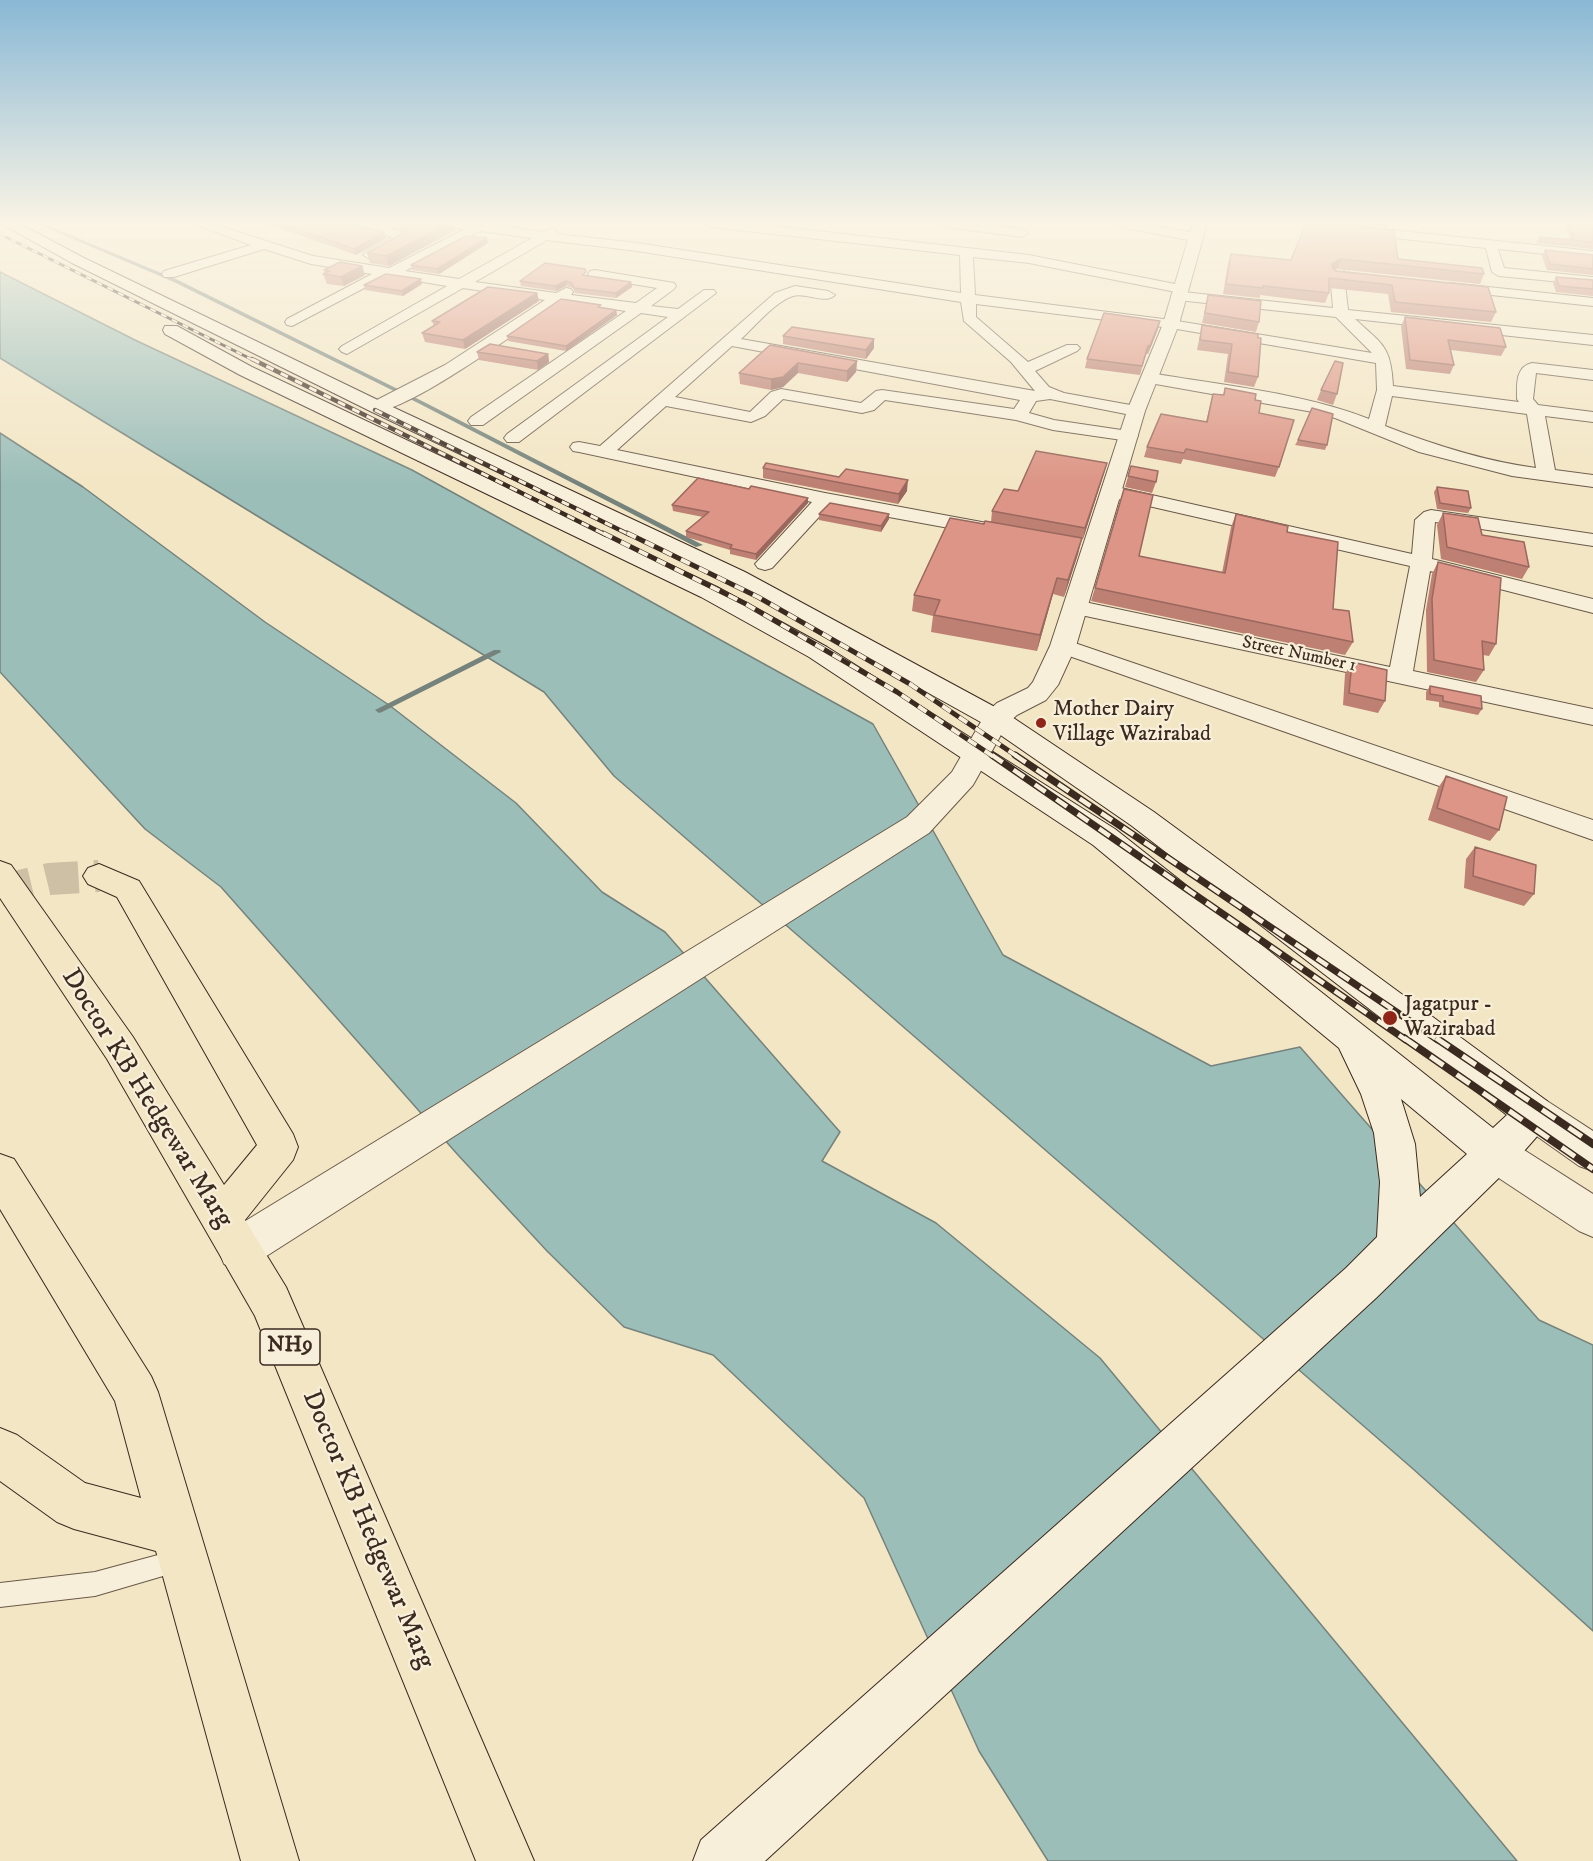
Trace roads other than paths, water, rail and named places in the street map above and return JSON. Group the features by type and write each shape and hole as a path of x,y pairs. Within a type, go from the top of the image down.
{"highway":[{"name":"Doctor KB Hedgewar Marg","path":"0,873 17,914 120,1048 272,1302 506,1861"},
{"path":"99,876 128,889 279,1147 230,1234"},
{"path":"0,1172 135,1392 270,1861"},
{"path":"0,1452 74,1505 179,1545"}],"main road":[{"path":"131,310 246,371 709,592 818,652 978,753 1104,837 1496,1154 1593,1217"},
{"path":"190,310 395,399 737,576 996,719 1143,819 1534,1113 1593,1153"},
{"path":"230,1234 359,1174 918,825 963,778 996,719 1007,709 1037,694 1052,672 1063,646 1136,411 1175,310"},
{"path":"1352,1037 1374,1080 1396,1143 1401,1204 1397,1246"},
{"path":"722,1861 1361,1284 1397,1246 1496,1154 1534,1113"}],"street":[{"path":"292,322 316,310"},
{"path":"347,349 416,310"},
{"path":"395,399 489,345 540,310"},
{"path":"477,421 636,310"},
{"path":"652,310 681,314"},
{"path":"513,438 687,310"},
{"path":"603,452 764,310"},
{"path":"964,310 963,317 1011,352 1040,388 1050,394"},
{"path":"1055,310 1171,324 1384,360"},
{"path":"1310,310 1593,340"},
{"path":"1341,314 1342,310"},
{"path":"1527,310 1535,334"},
{"path":"1341,314 1377,348 1384,360 1385,390 1376,428"},
{"path":"728,341 1030,397 1050,394 1136,411"},
{"path":"489,345 512,349"},
{"path":"1025,369 1072,348"},
{"path":"546,354 611,365"},
{"path":"1547,475 1534,410 1525,399 1531,385 1526,374 1532,368 1593,375"},
{"path":"1150,378 1313,407 1341,414 1425,448 1512,470 1593,481"},
{"path":"1385,390 1593,417"},
{"path":"662,400 751,417 757,416 774,397 781,394 862,408 882,395 1017,415 1053,425 1129,436"},
{"path":"1017,415 1022,413 1030,397"},
{"path":"579,447 825,499 1000,532"},
{"path":"1112,492 1421,563 1593,606"},
{"path":"765,564 825,499"},
{"path":"1400,676 1421,563 1425,520 1431,516 1441,516 1593,540"},
{"path":"1070,545 1093,549"},
{"name":"Street Number 1","path":"1075,607 1593,717"},
{"path":"1063,646 1593,830"}],"lane":[{"path":"0,1595 95,1584 179,1545"}],"water":[{"path":"0,310 75,310 412,470 873,724 1003,955 1211,1066 1300,1047 1539,1320 1593,1345 1593,1631 1412,1468 614,776 544,692 0,358"},
{"path":"0,433 83,487 265,622 389,705 516,803 602,892 665,932 840,1132 822,1161 936,1223 1100,1358 1517,1861 1048,1861 979,1751 864,1498 713,1355 624,1327 547,1251 458,1155 221,887 145,829 0,672"}],"waterway":[{"path":"234,310 699,545"},
{"path":"379,710 497,652"}],"tunnel":[{"path":"0,891 49,879 99,876"}],"railway":[{"path":"152,310 255,361"},
{"path":"252,359 606,535"},
{"path":"375,410 630,535"},
{"path":"603,533 746,604 897,692 994,757"},
{"path":"627,533 758,597 910,684 1018,757"},
{"path":"992,755 1406,1040"},
{"path":"1015,755 1438,1040"},
{"path":"1404,1038 1593,1169"},
{"path":"1436,1038 1593,1144"}],"place":[{"name":"Mother Dairy Village Wazirabad","path":"1041,723"},
{"name":"Jagatpur - Wazirabad","path":"1390,1018"}]}
